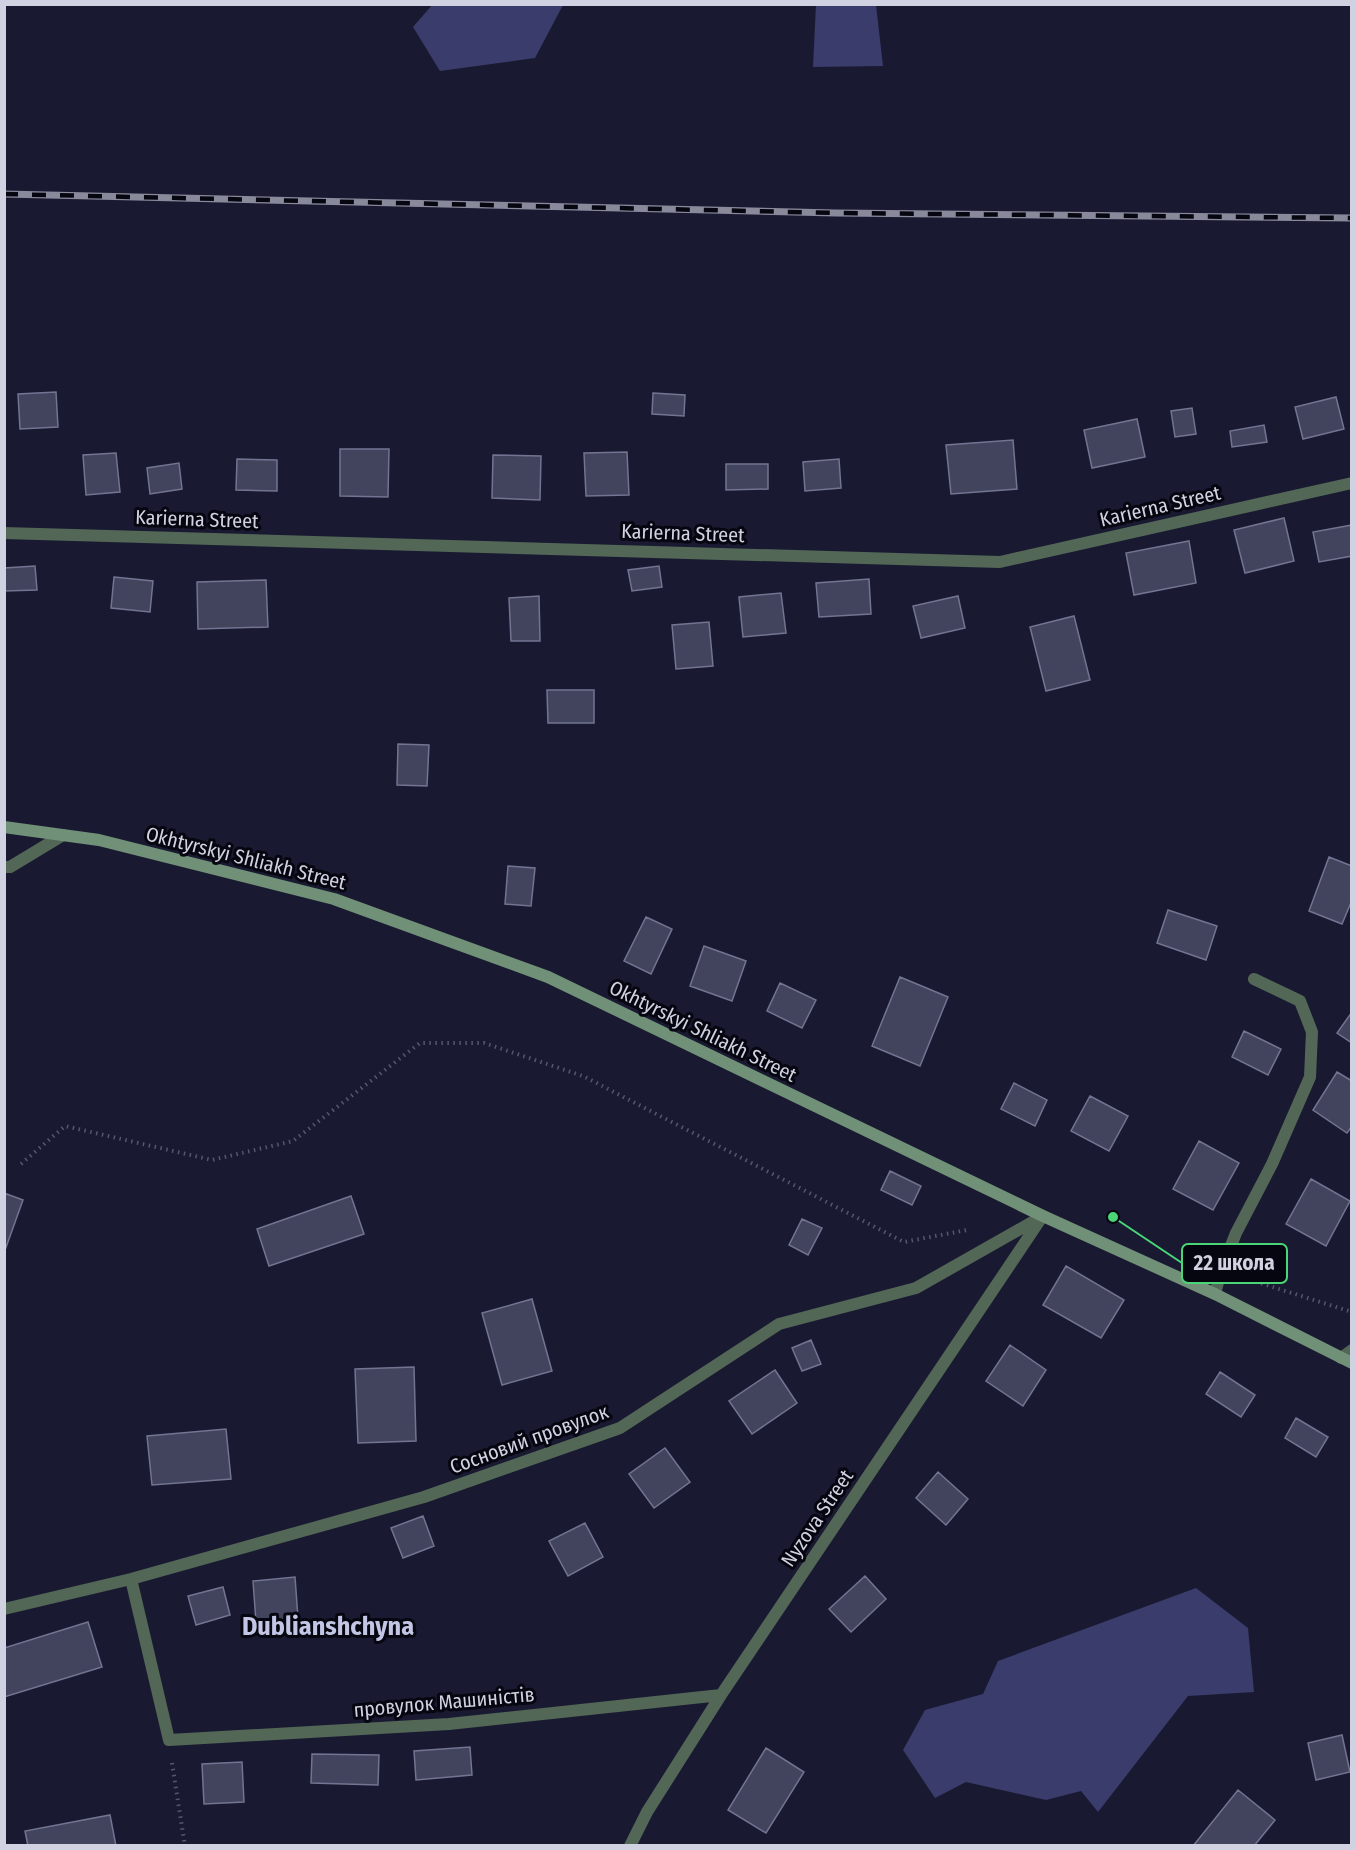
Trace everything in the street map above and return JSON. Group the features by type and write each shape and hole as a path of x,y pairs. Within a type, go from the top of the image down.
{"main road":[{"name":"Okhtyrskyi Shliakh Street","path":"4,827 99,840 334,899 548,977 1043,1216 1348,1357"}],"street":[{"name":"Karierna Street","path":"4,533 1000,562 1352,483"},
{"path":"4,867 10,867 63,835"},
{"path":"1215,1294 1221,1271 1236,1233 1272,1164 1310,1077 1312,1032 1300,1001 1254,979"},
{"name":"Сосновий провулок","path":"4,1609 131,1579 424,1497 620,1428 779,1324 916,1288 1043,1216"},
{"name":"Nyzova Street","path":"630,1845 647,1812 721,1695 1043,1216"},
{"path":"131,1579 169,1740"},
{"name":"провулок Машиністів","path":"169,1740 450,1724 721,1695"}],"path":[{"path":"21,1164 65,1126 212,1160 293,1141 420,1043 484,1043 583,1076 904,1242 973,1229"},
{"path":"169,1740 185,1845"}],"water":[{"path":"433,4 563,5 535,58 440,71 413,27"},
{"path":"816,4 876,5 883,66 813,67"},
{"path":"1196,1588 1248,1628 1254,1692 1188,1696 1098,1812 1081,1791 1046,1800 966,1782 935,1798 903,1750 925,1710 983,1694 998,1661"}],"building":[{"path":"56,392 58,427 20,429 18,394"},
{"path":"653,393 685,395 684,416 652,414"},
{"path":"1336,397 1344,429 1303,439 1295,407"},
{"path":"1192,408 1196,434 1175,437 1171,411"},
{"path":"1137,419 1145,457 1092,468 1084,430"},
{"path":"1264,425 1267,442 1232,447 1230,431"},
{"path":"1013,440 1017,489 951,494 946,445"},
{"path":"340,449 389,449 388,497 340,496"},
{"path":"627,452 629,495 586,496 584,453"},
{"path":"116,453 120,492 86,495 83,455"},
{"path":"493,455 541,456 540,500 492,498"},
{"path":"237,459 277,460 277,491 236,490"},
{"path":"839,459 841,488 805,491 803,462"},
{"path":"179,463 182,489 150,494 147,468"},
{"path":"726,464 768,464 768,489 726,490"},
{"path":"1284,518 1294,561 1245,573 1234,530"},
{"path":"1352,525 1352,556 1319,562 1313,532"},
{"path":"1189,541 1196,583 1134,595 1126,553"},
{"path":"35,566 37,590 4,591 4,568"},
{"path":"659,566 662,587 632,591 628,570"},
{"path":"114,577 153,581 150,612 111,608"},
{"path":"869,579 871,614 819,617 816,583"},
{"path":"266,580 268,627 198,629 197,582"},
{"path":"781,593 786,633 743,637 739,597"},
{"path":"539,596 540,641 511,641 509,598"},
{"path":"958,596 965,628 921,638 913,606"},
{"path":"1074,616 1090,680 1046,691 1030,627"},
{"path":"709,622 713,666 676,669 672,625"},
{"path":"547,690 594,690 594,723 548,723"},
{"path":"398,744 429,745 427,786 397,785"},
{"path":"1329,857 1352,866 1352,900 1342,924 1309,911"},
{"path":"508,866 535,868 531,906 505,904"},
{"path":"1168,910 1217,926 1206,960 1157,943"},
{"path":"646,917 672,929 651,974 624,961"},
{"path":"704,946 746,961 732,1001 690,986"},
{"path":"900,977 948,997 920,1066 872,1046"},
{"path":"780,983 816,1000 802,1028 767,1011"},
{"path":"1352,1012 1352,1043 1337,1033"},
{"path":"1244,1031 1281,1049 1268,1075 1232,1057"},
{"path":"1337,1072 1352,1081 1352,1126 1347,1133 1313,1110"},
{"path":"1014,1083 1047,1100 1035,1126 1001,1109"},
{"path":"1090,1096 1128,1116 1109,1151 1071,1131"},
{"path":"1199,1141 1239,1163 1213,1210 1173,1189"},
{"path":"890,1171 921,1186 912,1205 881,1190"},
{"path":"1311,1179 1350,1201 1326,1246 1286,1224"},
{"path":"4,1193 23,1200 4,1253"},
{"path":"351,1196 364,1234 269,1266 257,1229"},
{"path":"802,1219 822,1228 808,1255 789,1245"},
{"path":"1066,1266 1124,1300 1101,1338 1043,1305"},
{"path":"532,1299 552,1371 502,1385 482,1313"},
{"path":"811,1340 821,1364 802,1371 792,1348"},
{"path":"1010,1345 1046,1370 1023,1406 986,1381"},
{"path":"414,1367 416,1441 358,1443 355,1369"},
{"path":"775,1370 797,1403 752,1434 729,1401"},
{"path":"1220,1372 1255,1395 1241,1417 1206,1394"},
{"path":"1296,1418 1328,1437 1316,1457 1285,1438"},
{"path":"226,1429 231,1479 152,1485 147,1436"},
{"path":"665,1448 690,1482 654,1508 629,1474"},
{"path":"938,1472 968,1499 946,1525 916,1498"},
{"path":"423,1516 434,1546 403,1558 391,1528"},
{"path":"585,1523 603,1557 568,1576 549,1541"},
{"path":"865,1576 886,1599 851,1632 829,1609"},
{"path":"295,1577 298,1618 256,1622 253,1581"},
{"path":"223,1587 230,1615 196,1625 188,1596"},
{"path":"88,1622 102,1667 4,1697 4,1648"},
{"path":"1342,1735 1350,1772 1316,1780 1308,1743"},
{"path":"470,1747 472,1775 416,1780 414,1751"},
{"path":"766,1748 804,1772 766,1833 728,1810"},
{"path":"312,1754 379,1755 378,1785 311,1783"},
{"path":"242,1762 244,1802 204,1804 202,1764"},
{"path":"1238,1790 1275,1820 1254,1846 1193,1846"},
{"path":"110,1815 116,1846 28,1846 25,1831"}],"railway":[{"path":"4,194 836,213 1352,218"}],"place":[{"name":"22 школа","path":"1113,1217"}],"district":[{"name":"Dublianshchyna","path":"328,1626"}]}
